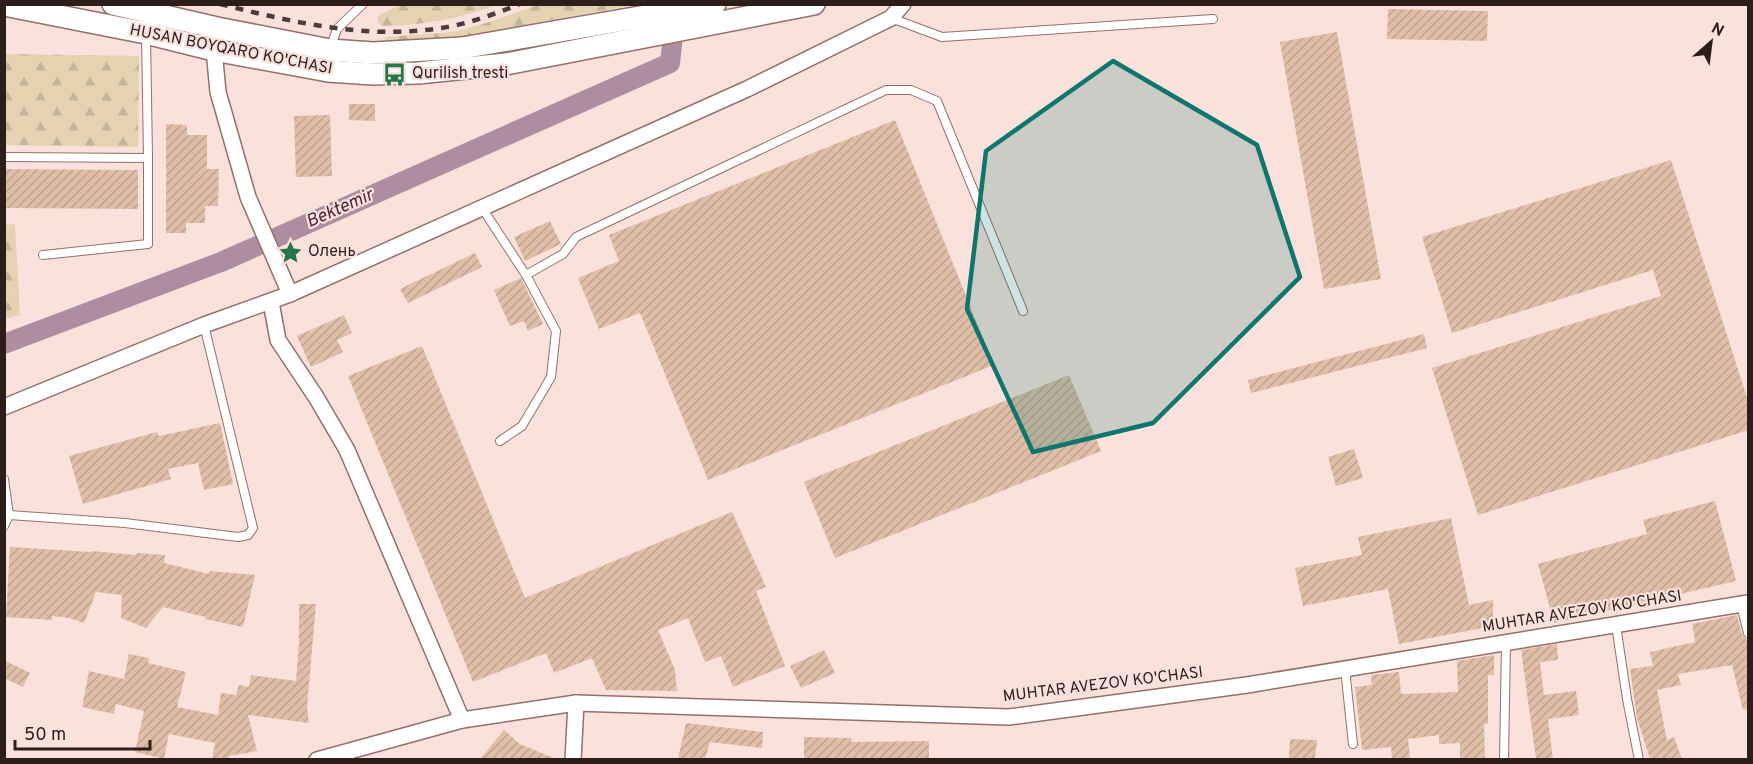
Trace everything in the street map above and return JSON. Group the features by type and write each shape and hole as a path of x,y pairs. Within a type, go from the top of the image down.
{"main road":[{"name":"HUSAN BOYQARO KO'CHASI","path":"113,4 217,28 330,50 384,53 462,48 636,28"},
{"name":"HUSAN BOYQARO KO'CHASI","path":"4,5 146,33 214,50 328,71 373,75 461,70 506,64 636,28 709,12 814,4"}],"street":[{"path":"4,407 204,325 271,302 482,208 747,89 891,18 903,4"},
{"path":"217,28 214,50 218,92 248,196 290,294"},
{"path":"271,302 278,340 316,397 347,450 462,720"},
{"name":"MUHTAR AVEZOV KO'CHASI","path":"317,759 462,720 576,703 1009,717 1247,685 1345,667 1745,604"},
{"path":"573,759 576,703"}],"lane":[{"path":"328,71 330,50 337,29 363,4"},
{"path":"891,18 942,37 1213,19"},
{"path":"43,255 148,244 146,33"},
{"path":"526,275 563,254 576,237 886,90 911,90 937,101 1023,311"},
{"path":"4,157 148,158"},
{"path":"482,208 526,275 556,331 551,377 522,426 500,441"},
{"path":"9,514 125,523 238,537 248,535 253,528 204,325"},
{"path":"4,479 9,514 4,526"},
{"path":"1745,604 1749,633"},
{"path":"1616,625 1639,759"},
{"path":"1504,759 1506,643"},
{"path":"1345,667 1353,744"}],"highlighted area":[{"path":"1113,61 1257,145 1300,277 1153,423 1033,452 967,309 986,151"}],"green space":[{"path":"399,5 497,5 454,18 427,23 382,26 377,21 379,15"},
{"path":"538,5 633,5 454,38 386,41 385,37 453,32"},
{"path":"5,54 139,56 138,147 5,145"},
{"path":"15,224 20,315 5,319 5,225"}],"building":[{"path":"1388,9 1488,11 1487,41 1387,39"},
{"path":"1337,32 1381,279 1324,289 1280,42"},
{"path":"349,104 375,104 375,121 349,120"},
{"path":"330,115 332,176 296,177 294,116"},
{"path":"895,120 994,365 708,480 640,313 599,329 578,278 619,261 609,235"},
{"path":"166,124 187,125 187,135 207,135 207,169 219,169 218,206 205,206 205,223 186,223 186,233 166,233"},
{"path":"1671,160 1749,404 1749,430 1478,515 1432,368 1661,296 1653,270 1452,333 1422,237"},
{"path":"4,169 138,170 138,209 4,208"},
{"path":"550,221 561,244 525,261 514,237"},
{"path":"475,253 482,267 408,303 400,289"},
{"path":"521,278 543,324 528,331 524,321 510,326 494,290"},
{"path":"344,315 352,333 337,340 343,352 311,367 297,336"},
{"path":"1424,334 1427,348 1251,393 1248,380"},
{"path":"422,346 525,598 732,512 766,587 756,591 785,666 733,687 721,656 705,662 688,618 658,630 675,670 677,691 606,690 592,658 554,673 546,653 473,682 348,376"},
{"path":"1069,375 1101,451 835,558 804,482"},
{"path":"220,423 233,484 204,490 198,463 168,469 171,479 83,504 69,456 157,432 159,436"},
{"path":"1354,449 1363,478 1336,486 1328,457"},
{"path":"1715,501 1736,581 1554,623 1538,564 1647,534 1643,520"},
{"path":"1451,518 1469,605 1493,600 1493,626 1399,644 1388,589 1303,606 1295,568 1362,555 1358,537"},
{"path":"10,547 165,555 164,563 209,574 210,571 255,575 243,627 163,607 146,628 121,618 122,595 96,592 84,623 52,616 52,620 6,617"},
{"path":"299,604 316,604 307,707 309,723 248,715 257,751 229,756 229,759 212,759 215,743 169,734 164,759 135,752 144,711 116,704 114,714 82,707 89,671 124,679 129,654 149,658 148,663 186,672 177,707 218,715 221,693 236,695 239,685 249,687 251,675 296,681"},
{"path":"1737,615 1749,648 1749,709 1743,710 1732,665 1678,674 1681,685 1657,690 1667,740 1674,737 1682,759 1650,759 1637,718 1630,669 1653,666 1650,652 1695,642 1692,624"},
{"path":"1557,644 1558,660 1540,662 1544,695 1576,691 1579,715 1548,719 1553,759 1536,759 1521,650"},
{"path":"824,650 835,673 801,688 790,666"},
{"path":"1494,655 1494,675 1488,675 1488,724 1484,724 1485,759 1460,759 1460,743 1439,744 1439,735 1408,739 1410,758 1392,759 1391,747 1362,750 1355,687 1372,685 1371,675 1399,672 1401,694 1458,692 1457,661"},
{"path":"4,660 30,673 23,687 4,678"},
{"path":"686,723 763,732 762,748 710,742 705,759 678,759"},
{"path":"504,730 520,744 556,759 480,759"},
{"path":"804,737 852,738 851,742 929,741 929,759 804,759"},
{"path":"1290,739 1317,740 1315,759 1289,759"}],"waterway":[{"name":"Bektemir","path":"4,344 221,262 670,63 675,18"}],"railway":[{"path":"220,4 302,23 385,32 451,26 520,4"}],"place":[{"name":"Qurilish tresti","path":"394,74"},
{"name":"Олень","path":"290,252"}]}
